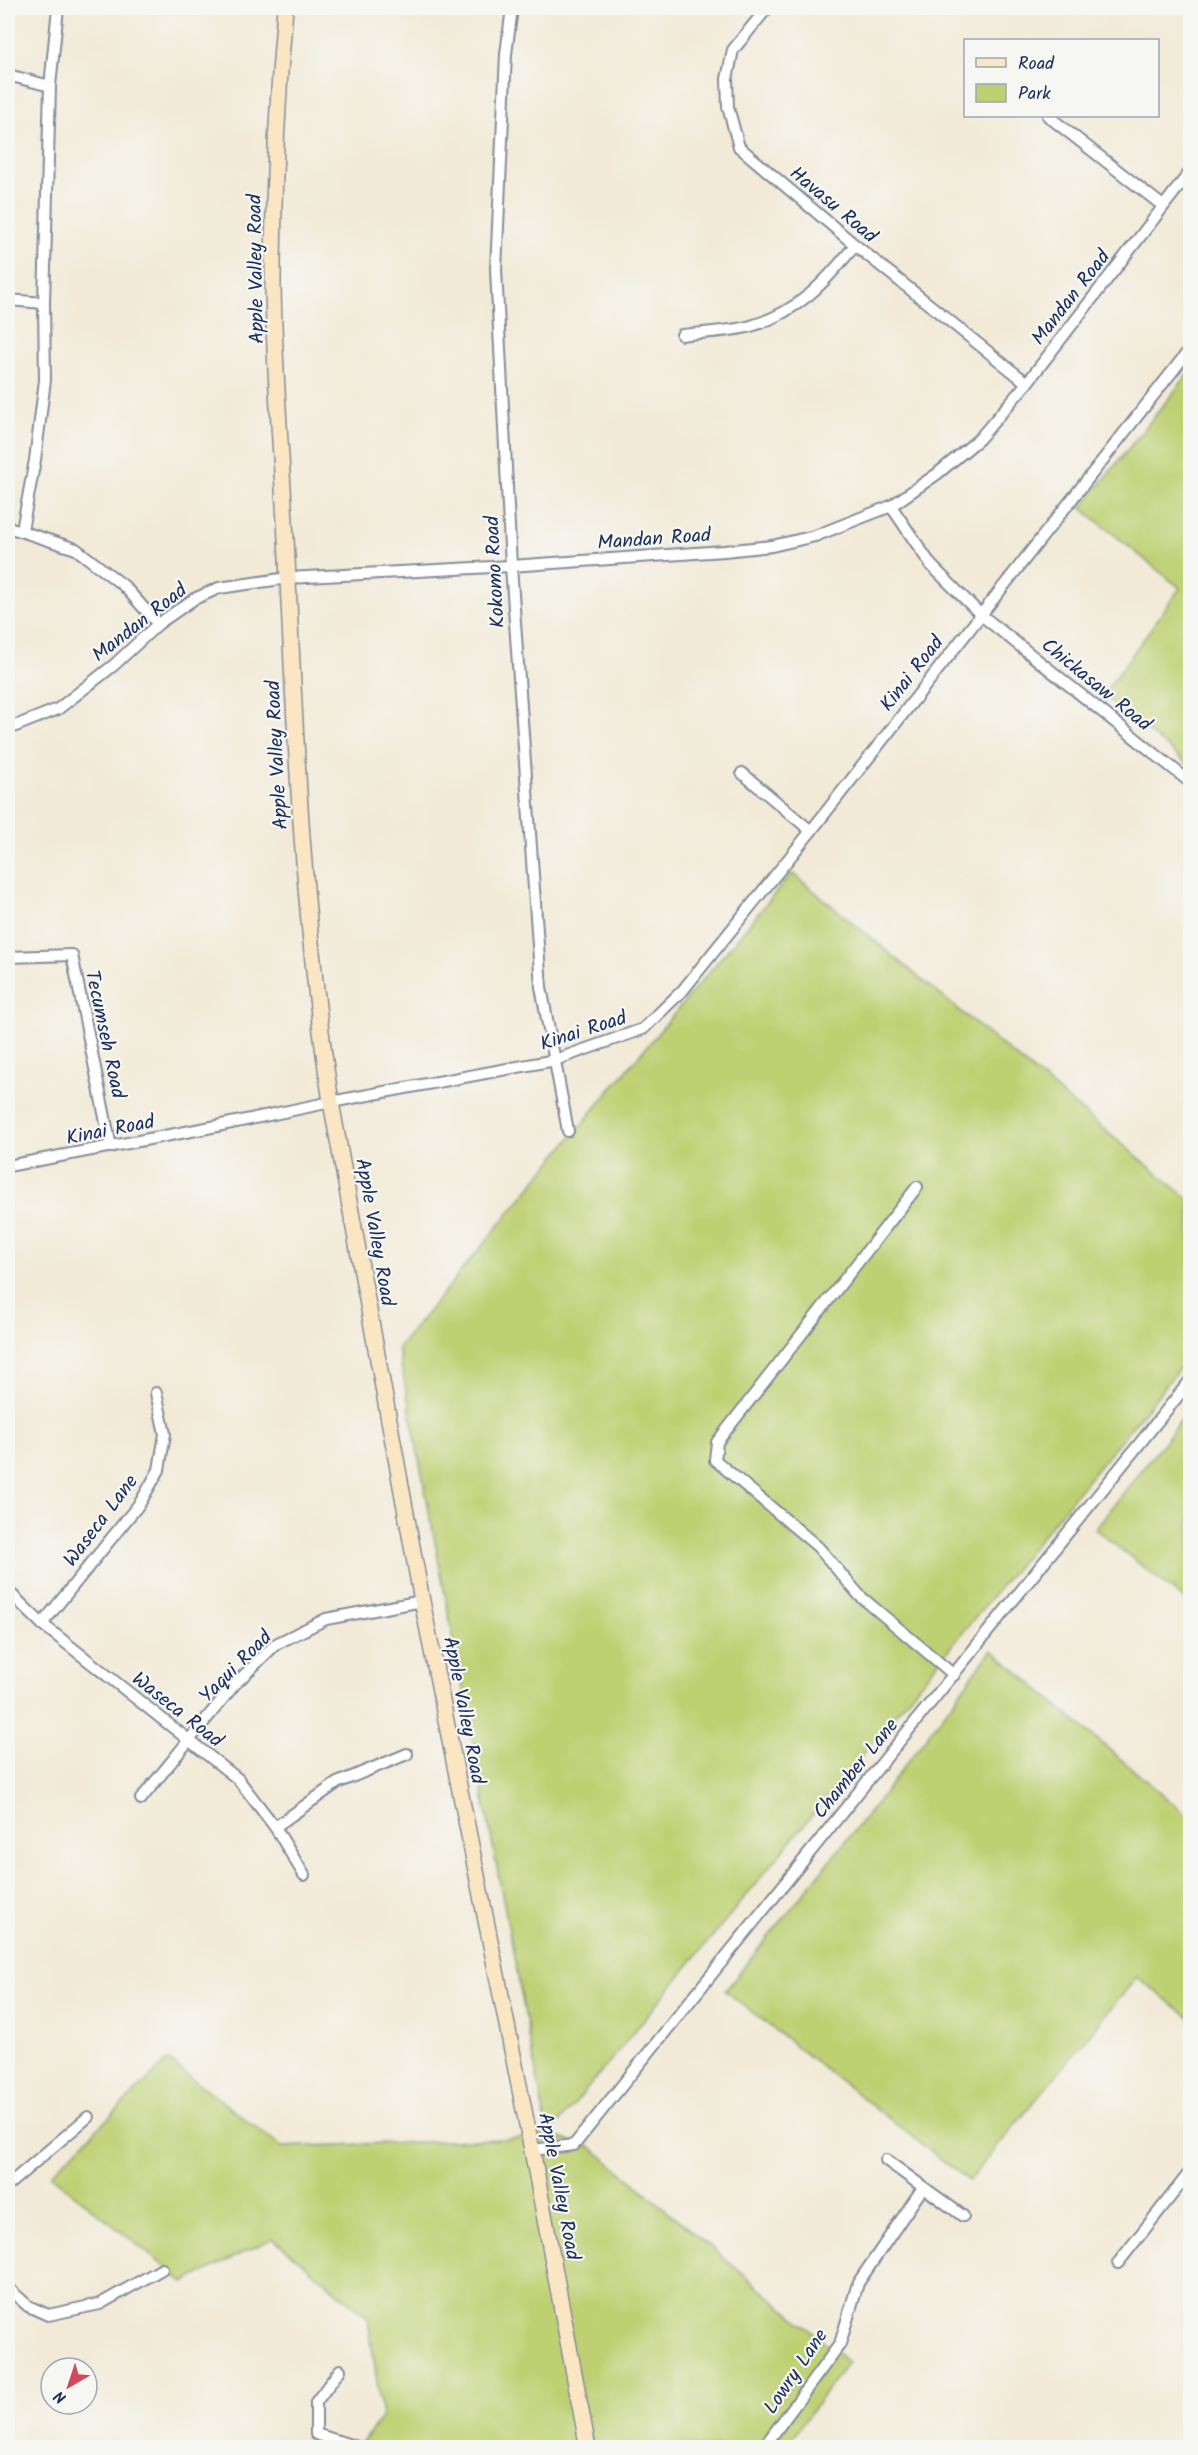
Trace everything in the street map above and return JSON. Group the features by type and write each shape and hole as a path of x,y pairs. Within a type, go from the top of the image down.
{"main road":[{"name":"Apple Valley Road","path":"285,8 276,119 273,284 297,759 309,942 331,1102 422,1601 532,2150 588,2448"}],"street":[{"path":"22,530 35,460 45,380 44,303 50,86 58,8"},
{"name":"Kokomo Road","path":"512,8 506,54 496,269 511,566 540,975 568,1131"},
{"name":"Havasu Road","path":"767,8 733,51 727,79 728,107 739,147 855,245 1027,383"},
{"path":"8,75 50,86"},
{"path":"1049,117 1163,206"},
{"name":"Mandan Road","path":"8,729 58,709 114,665 158,624 194,599 219,588 288,578 511,566 772,546 815,536 891,506 937,474 979,439 1027,383 1191,172"},
{"path":"682,335 750,327 793,309 829,278 855,245"},
{"path":"8,300 44,303"},
{"name":"Kinai Road","path":"8,1166 555,1060 643,1029 683,990 1191,349"},
{"path":"891,506 931,565 980,614"},
{"path":"8,527 76,549 124,586 158,624"},
{"name":"Chickasaw Road","path":"980,614 1191,782"},
{"path":"742,773 811,831"},
{"name":"Tecumseh Road","path":"8,957 72,955 111,1147"},
{"path":"917,1187 717,1442 715,1460 818,1547 860,1596 954,1676"},
{"name":"Chamber Lane","path":"532,2150 574,2145 1191,1381"},
{"name":"Waseca Lane","path":"42,1624 140,1503 159,1470 165,1434 156,1393"},
{"name":"Waseca Road","path":"8,1591 42,1624 238,1779 275,1827 304,1875"},
{"name":"Yaqui Road","path":"141,1800 234,1685 276,1644 326,1619 422,1601"},
{"path":"275,1827 337,1783 407,1754"},
{"path":"8,2185 88,2117"},
{"path":"886,2160 963,2216"},
{"path":"1118,2263 1191,2172"},
{"name":"Lowry Lane","path":"764,2448 840,2344 858,2283 922,2188"},
{"path":"8,2288 28,2306 48,2315 100,2304 162,2269"},
{"path":"340,2370 316,2402 316,2434 360,2448"}],"green space":[{"path":"1190,372 1190,766 1103,695 1180,588 1081,508"},
{"path":"792,873 1190,1200 1190,1356 549,2135 591,2147 848,2362 785,2447 359,2447 382,2417 368,2318 273,2238 184,2282 50,2175 168,2060 281,2147 504,2139 548,2135 398,1348"},
{"path":"1190,1409 1190,1604 1095,1529"},
{"path":"992,1650 1190,1818 1190,2018 1137,1977 969,2181 725,1991 878,1801"}]}
